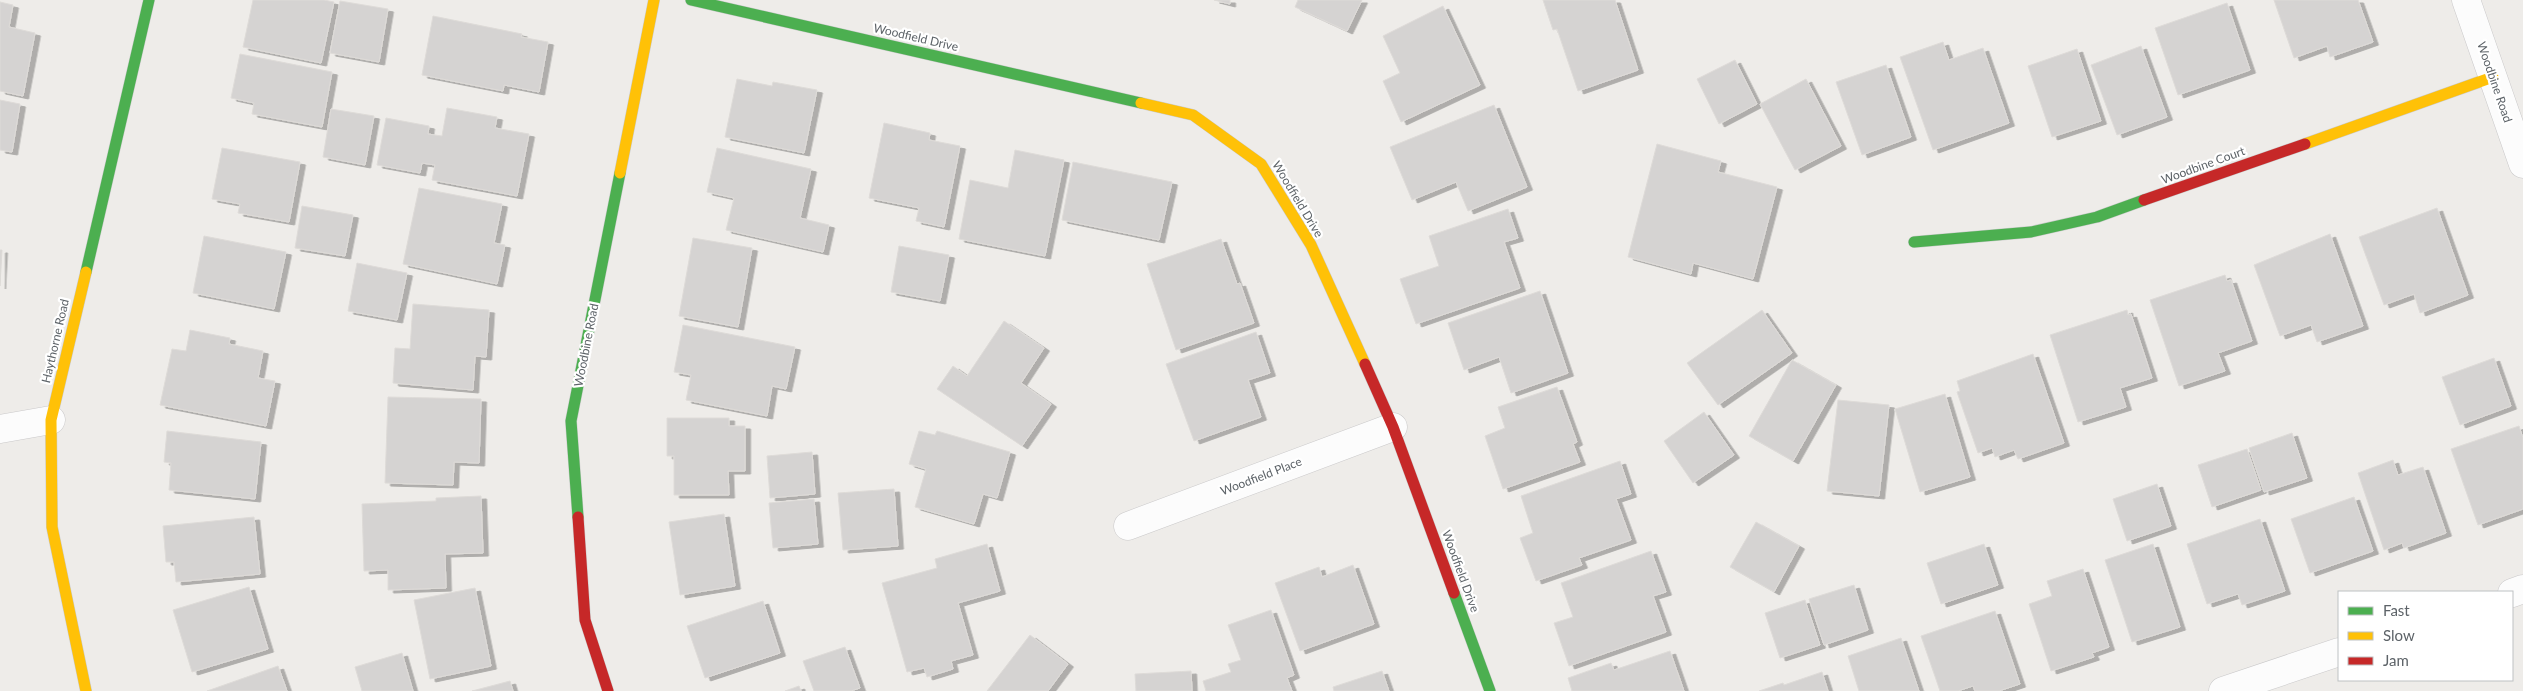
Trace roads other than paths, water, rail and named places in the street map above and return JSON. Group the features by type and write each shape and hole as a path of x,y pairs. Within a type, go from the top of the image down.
{"street":[{"name":"Haythorne Road","path":"86,691 52,527 51,420 149,0"},
{"name":"Woodbine Road","path":"608,691 584,620 571,421 654,0"},
{"name":"Woodfield Drive","path":"691,0 1193,115 1261,164 1311,245 1393,427 1490,691"},
{"name":"Woodbine Road","path":"2466,0 2523,164"},
{"name":"Woodbine Court","path":"1914,242 2031,232 2098,218 2493,77"},
{"path":"0,429 51,420"},
{"name":"Woodfield Place","path":"1128,526 1393,427"},
{"path":"2223,691 2338,652"}]}
